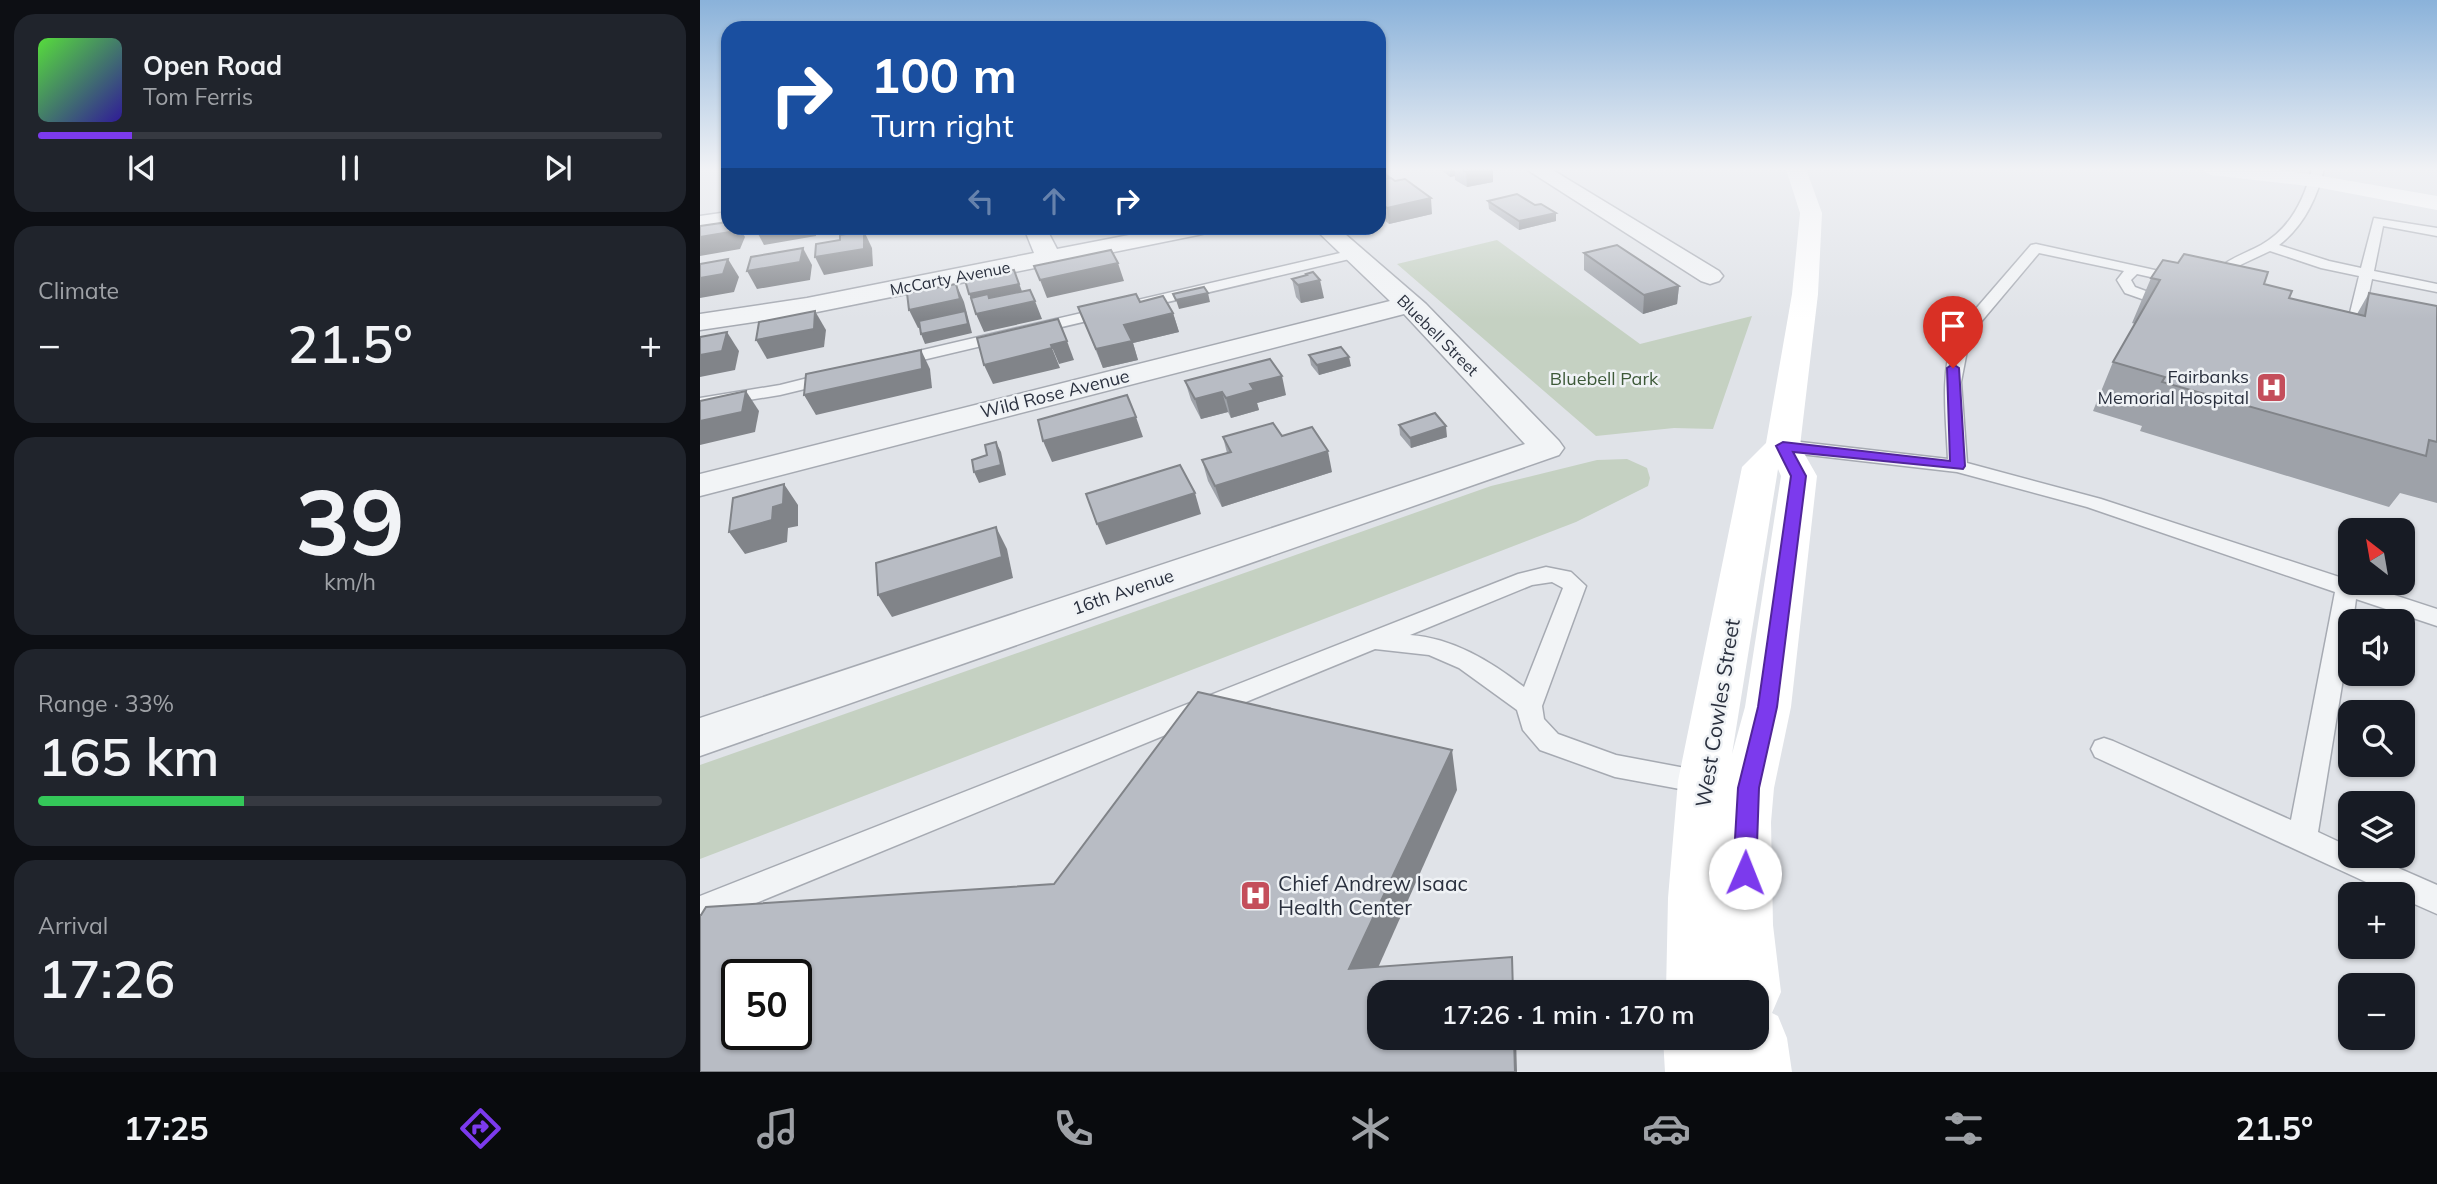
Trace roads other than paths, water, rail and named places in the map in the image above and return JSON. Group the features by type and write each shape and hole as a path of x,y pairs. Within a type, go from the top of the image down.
{"main road":[{"path":"1783,446 1805,294 1811,219"},
{"name":"West Cowles Street","path":"1696,980 1696,898 1726,785 1760,467 1783,446"},
{"name":"West Cowles Street","path":"1726,785 1750,980"},
{"path":"1695,1050 1697,1072"},
{"path":"1757,1050 1760,1072"}],"street":[{"path":"1617,219 1710,276"},
{"path":"700,223 721,220"},
{"path":"1038,235 1049,258"},
{"name":"McCarty Avenue","path":"700,322 807,306 1163,235"},
{"name":"Bluebell Street","path":"1333,235 1409,304 1547,448"},
{"name":"Wild Rose Avenue","path":"700,485 1409,304"},
{"name":"16th Avenue","path":"700,737 1547,448"}],"lane":[{"path":"2210,286 2234,260 2268,246 2291,228 2295,219"},
{"path":"2382,331 2355,325 2378,221 2437,232"},
{"path":"2268,246 2315,262 2437,288"},
{"path":"1958,466 1953,368 1956,349 1962,334 2036,248 2231,290"},
{"path":"875,367 1353,254"},
{"path":"2133,270 2124,280 2130,290 2162,302"},
{"path":"700,404 780,390 848,373"},
{"path":"1783,446 1958,466 2094,503 2338,585"},
{"path":"700,911 1526,579 1549,573 1566,577 1575,586 1529,705 1532,723 1549,742 1615,766 1726,785"},
{"path":"2302,839 2346,595"},
{"path":"2368,595 2437,618"},
{"path":"1373,642 1432,646 1468,662 1511,688 1529,705"},
{"path":"2104,749 2437,900"}],"place":[{"name":"Fairbanks Memorial Hospital","path":"2272,387"},
{"name":"Chief Andrew Isaac Health Center","path":"1255,896"}],"park label":[{"name":"Bluebell Park","path":"1604,379"}]}
